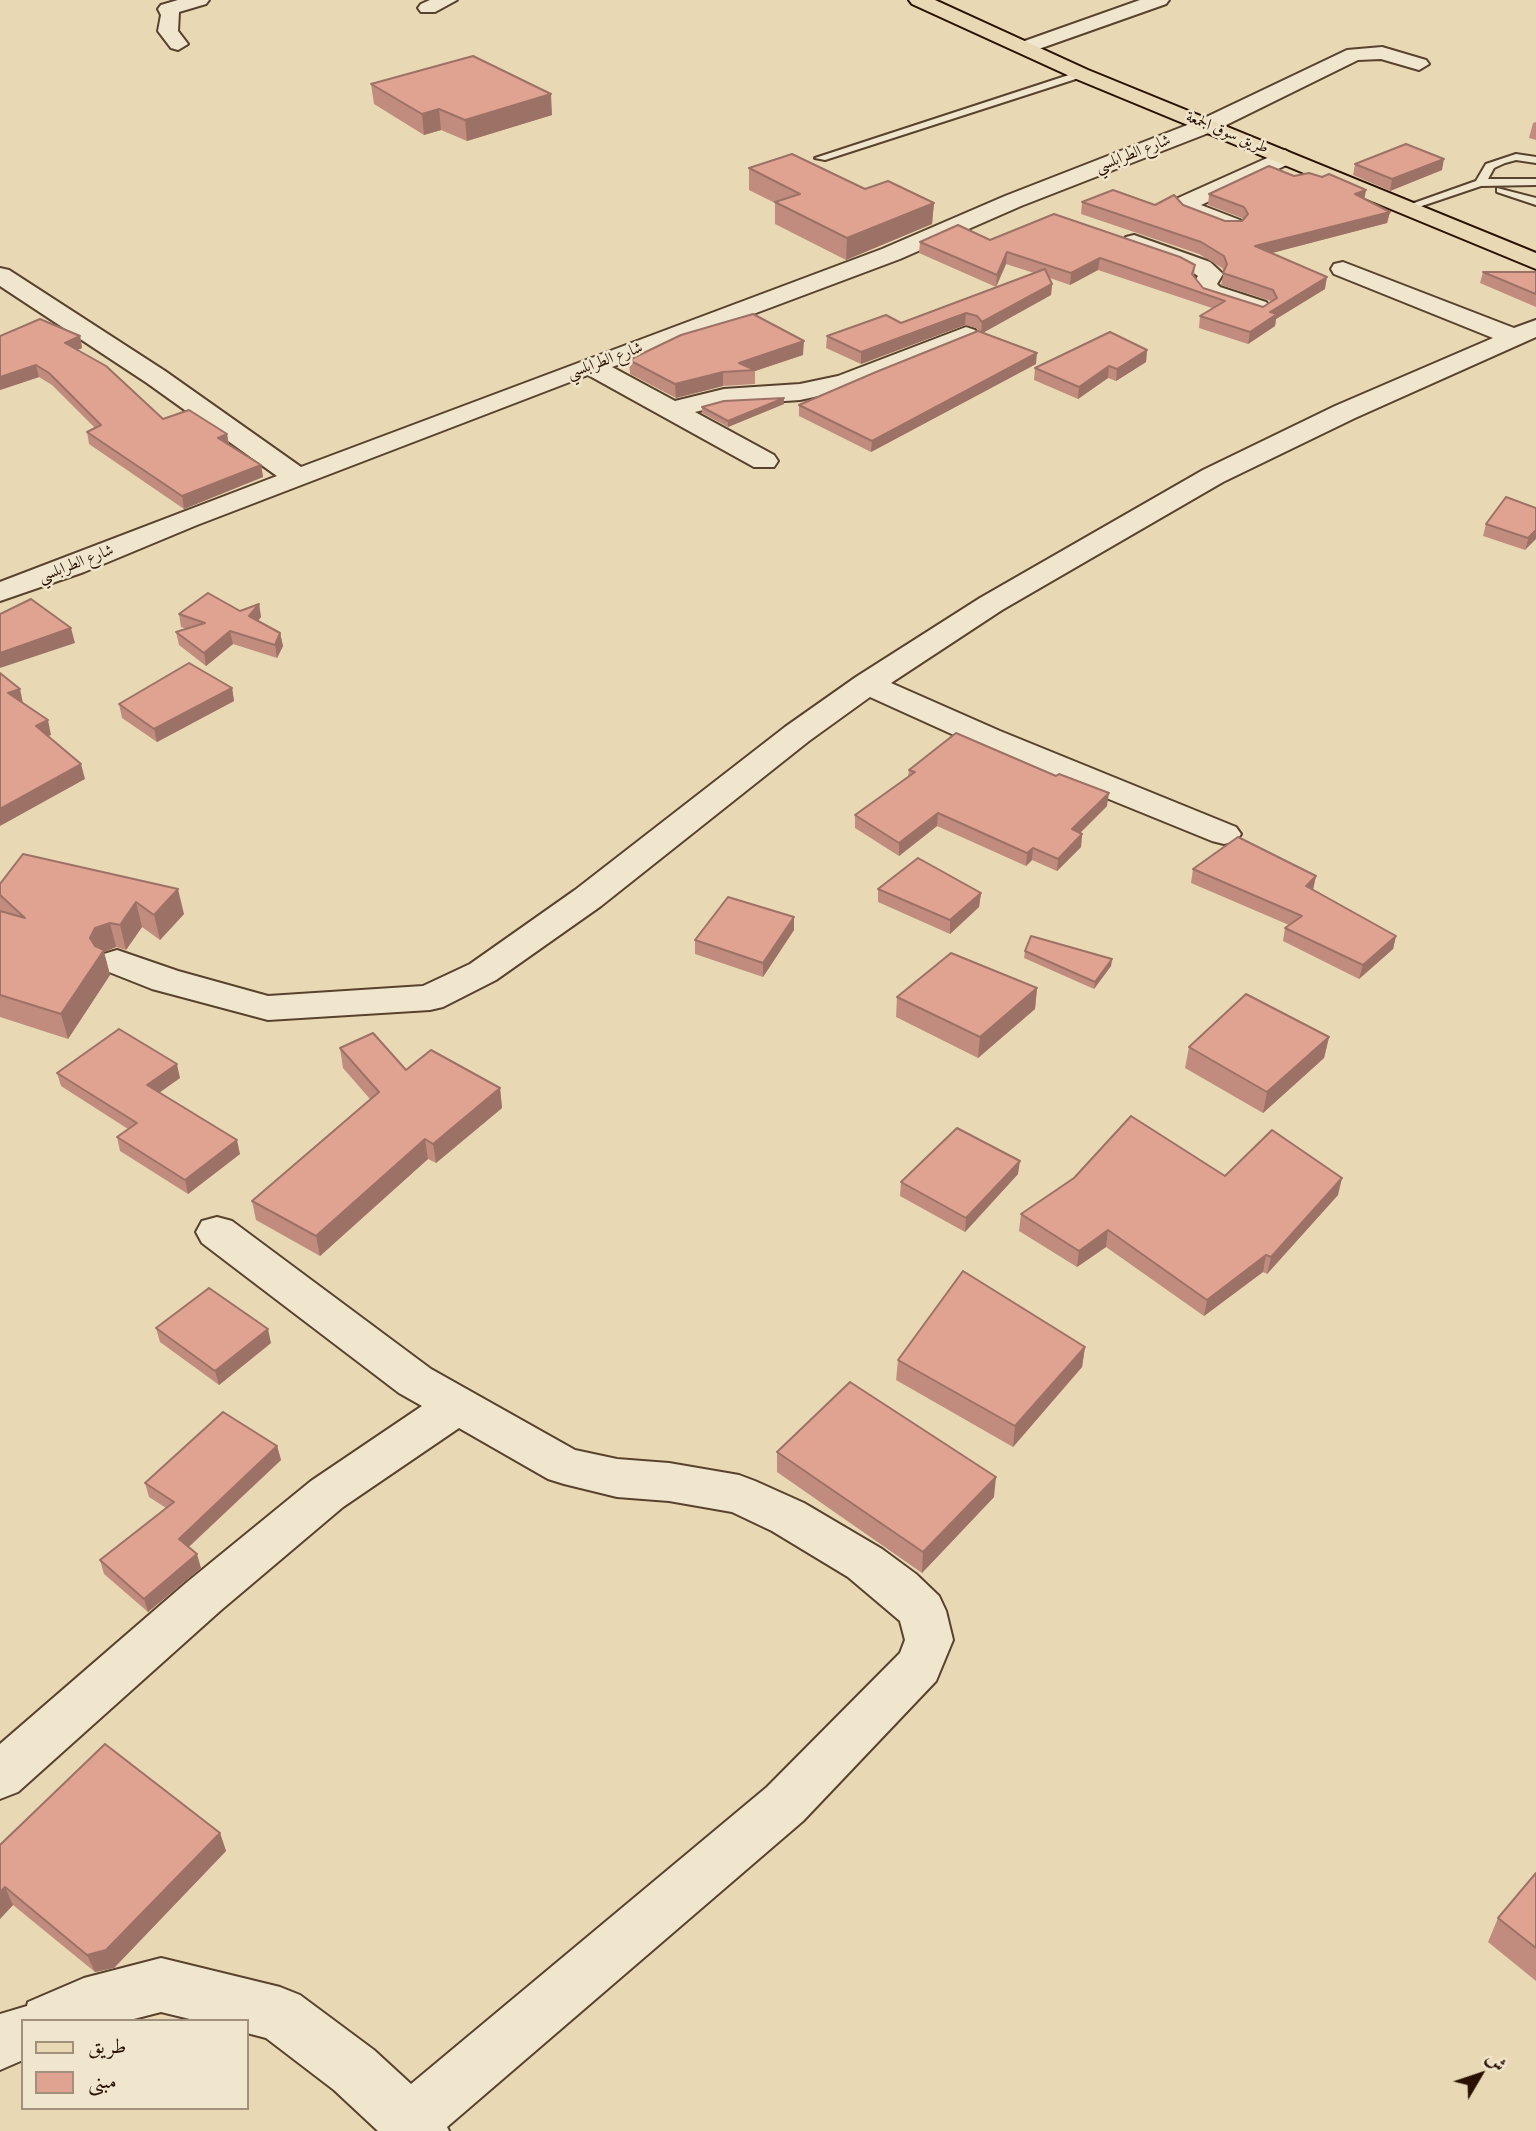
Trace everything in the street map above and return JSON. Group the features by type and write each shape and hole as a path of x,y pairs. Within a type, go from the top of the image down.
{"main road":[{"name":"طريق سوق الجمعة","path":"919,0 1081,74 1536,262"}],"street":[{"path":"178,44 168,31 171,15 168,9 199,0"},
{"path":"1026,47 1159,0"},
{"name":"شارع الطرابلسي","path":"0,592 891,254 1013,201 1208,125 1354,54 1382,54 1419,64"},
{"path":"1231,225 1191,209 1186,203 1285,157"},
{"path":"1013,201 1051,214"},
{"path":"1113,235 1189,261 1211,274 1205,284 1211,292 1260,308"},
{"path":"1343,269 1526,333"},
{"path":"0,275 156,377 298,478"},
{"path":"117,962 165,980 268,1008 430,998 483,972 588,898 716,795 866,684 991,604 1213,476 1345,412 1526,333"},
{"path":"673,410 724,397 800,392 846,382 967,335"},
{"path":"591,366 764,461"},
{"path":"866,684 988,738 1224,834"},
{"path":"53,2019 85,2005 161,1985 281,2014 354,2070 415,2126 785,1804 919,1667 929,1640 922,1611 899,1588 865,1563 788,1517 739,1494 670,1482 617,1478 564,1466 415,1381 217,1232"},
{"path":"0,1776 203,1597 327,1494 458,1405"},
{"path":"0,2042 21,2033"}],"lane":[{"path":"821,158 1081,74"},
{"path":"1480,183 1490,166 1502,160 1516,157 1536,160"},
{"path":"1406,208 1480,183 1536,182"},
{"path":"1480,183 1536,201"}],"building":[{"path":"473,56 551,94 465,120 439,109 422,114 371,84"},
{"path":"1406,144 1444,159 1392,179 1355,164"},
{"path":"792,154 865,189 888,181 934,203 847,238 775,202 800,194 749,168"},
{"path":"1269,166 1294,176 1309,173 1322,177 1329,174 1366,190 1355,194 1390,212 1255,246 1327,277 1270,312 1277,314 1250,332 1200,316 1225,301 1100,258 1071,273 1007,252 997,275 920,242 958,225 990,240 1054,214 1180,257 1195,265 1192,274 1203,288 1263,307 1277,298 1273,290 1223,273 1227,264 1224,256 1201,242 1082,202 1113,190 1155,205 1174,195 1183,205 1225,221 1242,221 1248,214 1244,207 1209,194"},
{"path":"1045,269 1052,284 982,322 977,316 966,313 861,352 827,336 886,315 901,323"},
{"path":"1483,272 1536,272 1536,294"},
{"path":"753,314 804,341 739,363 755,370 723,372 675,384 629,360 681,335"},
{"path":"40,319 80,336 65,343 106,366 163,419 189,410 227,434 218,438 261,465 182,496 87,432 101,425 49,373 36,365 0,377 0,336"},
{"path":"978,331 1037,353 872,441 799,405 876,372"},
{"path":"1110,332 1147,350 1117,369 1109,366 1079,387 1035,368"},
{"path":"784,398 728,421 702,407 724,401"},
{"path":"1506,497 1536,508 1536,530 1528,538 1486,524"},
{"path":"208,593 240,611 259,604 249,616 280,633 275,645 230,631 204,653 176,632 205,623 179,614"},
{"path":"31,599 71,628 0,653 0,614"},
{"path":"189,663 232,688 154,729 119,704"},
{"path":"0,673 20,689 8,693 48,720 36,726 81,764 0,809"},
{"path":"956,733 1056,776 1059,774 1109,793 1072,829 1082,834 1058,859 1033,848 1027,853 938,813 899,843 855,815 915,772 909,770"},
{"path":"1238,837 1316,876 1306,886 1396,936 1363,965 1285,928 1302,916 1193,869"},
{"path":"23,854 178,889 154,915 136,902 120,925 110,923 95,928 90,938 95,946 104,950 61,1014 0,995 0,911 25,918 0,895 0,884"},
{"path":"918,858 981,893 950,920 878,889"},
{"path":"728,897 794,917 763,963 695,940"},
{"path":"1031,936 1112,959 1095,982 1025,951"},
{"path":"951,953 1037,988 980,1037 897,997"},
{"path":"1246,994 1329,1037 1267,1092 1189,1047"},
{"path":"119,1029 177,1064 147,1085 237,1140 185,1180 117,1137 137,1123 57,1073"},
{"path":"373,1033 406,1070 431,1050 500,1088 433,1144 425,1139 316,1236 252,1201 379,1092 340,1048"},
{"path":"1131,1116 1225,1176 1272,1130 1342,1178 1271,1257 1266,1255 1207,1300 1108,1230 1079,1251 1021,1214 1074,1178"},
{"path":"957,1128 1020,1161 966,1218 901,1182"},
{"path":"963,1271 1085,1347 1015,1426 898,1360"},
{"path":"209,1288 268,1329 215,1371 156,1328"},
{"path":"850,1382 996,1477 923,1552 777,1452"},
{"path":"223,1412 277,1446 179,1539 197,1554 144,1599 100,1560 174,1502 145,1483"},
{"path":"105,1744 220,1833 106,1950 87,1955 5,1887 0,1892 0,1845"},
{"path":"1536,1873 1536,1948 1498,1918"}]}
